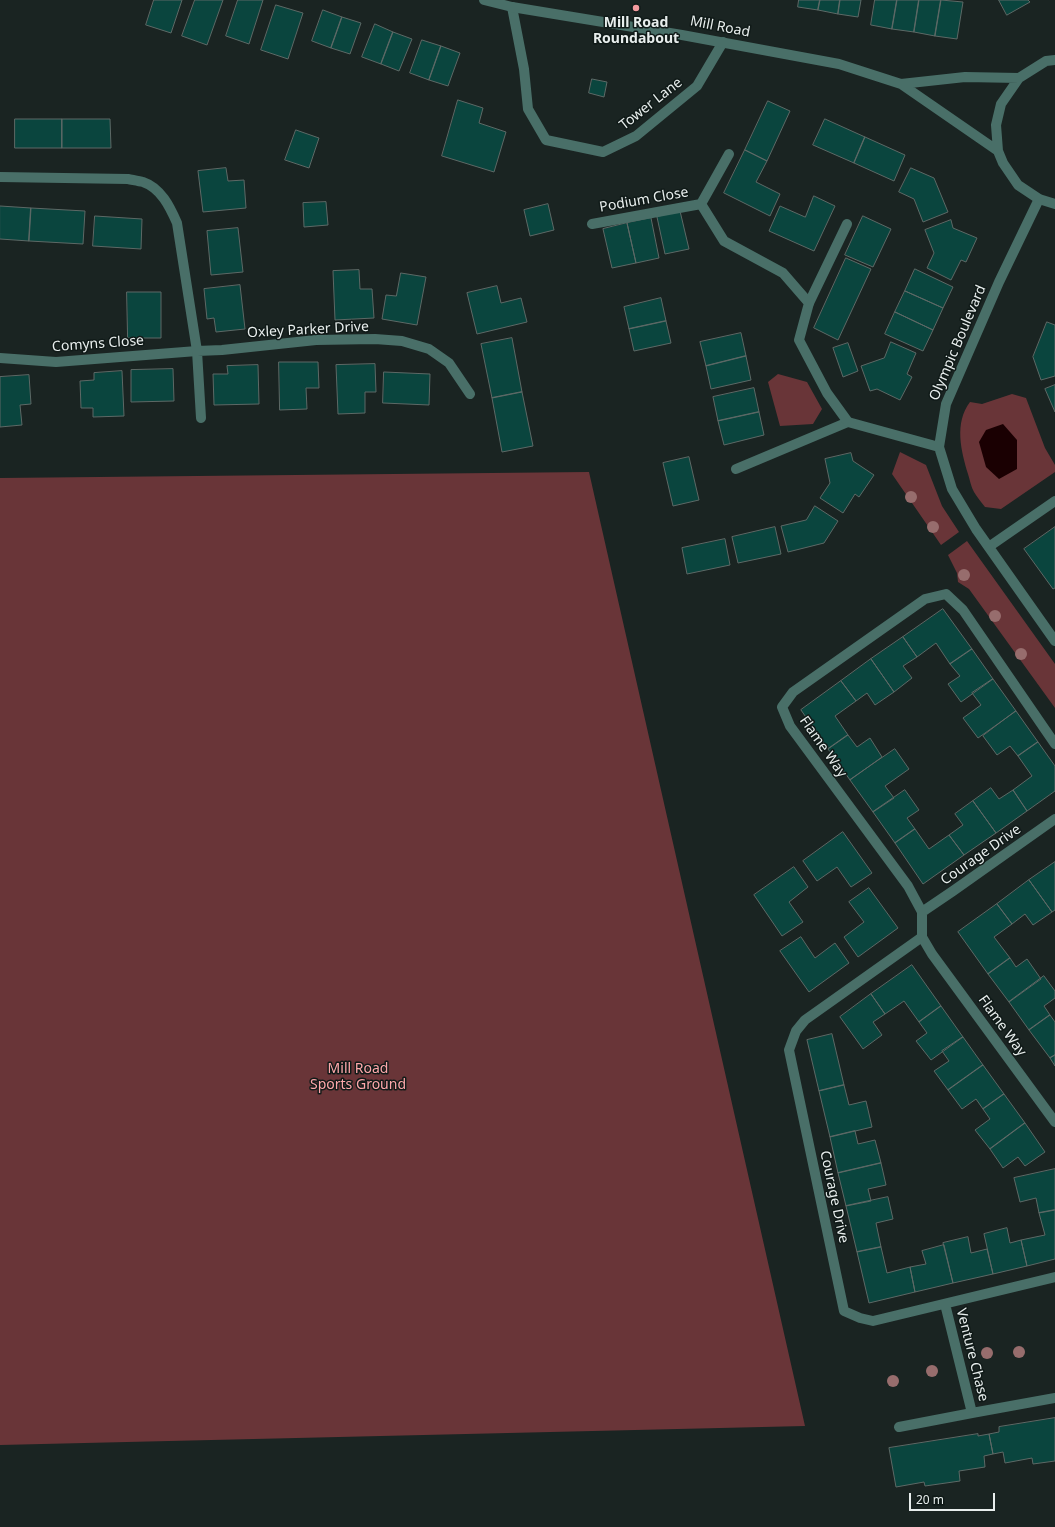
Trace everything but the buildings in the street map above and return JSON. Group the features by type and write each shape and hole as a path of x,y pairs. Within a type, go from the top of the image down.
{"street":[{"name":"Mill Road","path":"484,0 512,7 723,42 839,64 901,84 998,151"},
{"name":"Tower Lane","path":"512,7 524,69 528,109 546,140 603,152 636,136 697,86 723,42"},
{"name":"Mill Road","path":"1055,54 1050,61 1019,78 1001,104 996,125 998,151 1003,163 1018,184 1039,199 1055,204"},
{"name":"Mill Road","path":"901,84 964,77 1019,78"},
{"name":"Podium Close","path":"701,204 729,154"},
{"path":"0,177 128,179 145,182 158,191 168,204 177,223 197,350 201,418"},
{"name":"Olympic Boulevard","path":"1039,199 999,282 946,404 938,446 952,489 976,529 990,546 1055,641"},
{"name":"Podium Close","path":"592,224 701,204"},
{"name":"Podium Close","path":"701,204 724,241 783,273 809,303"},
{"path":"847,224 809,303 799,340 826,393 848,422"},
{"name":"Oxley Parker Drive","path":"197,350 222,350 316,340 375,339 402,341 429,349 449,363 470,394"},
{"name":"Comyns Close","path":"0,358 56,362 197,350"},
{"path":"736,468 848,422 938,446"},
{"path":"990,546 1055,501"},
{"name":"Flame Way","path":"1055,744 963,610 946,594 925,599 793,692 782,707 790,726 908,886 922,912 922,937 932,954 1055,1122"},
{"name":"Courage Drive","path":"922,912 1055,819"},
{"name":"Courage Drive","path":"922,937 806,1020 796,1031 788,1050 844,1311 860,1318 873,1321 1055,1277"},
{"name":"Venture Chase","path":"945,1304 972,1414"},
{"name":"Venture Chase","path":"899,1427 1055,1398"}],"green space":[{"path":"778,374 807,382 822,409 813,424 780,426 768,382"},
{"path":"1012,394 1026,398 1045,448 1055,465 1055,472 1001,509 985,507 971,486 965,465 960,437 962,419 970,402 982,404"},
{"path":"900,452 926,465 942,506 959,532 941,545 892,474"},
{"name":"Mill Road Sports Ground","path":"589,472 805,1426 0,1445 0,478"},
{"path":"967,541 1055,664 1055,708 969,589 958,582 957,573 948,555"}],"shaded area":[{"path":"1003,424 1017,440 1017,469 999,479 986,467 979,442 986,430"}],"place":[{"name":"Mill Road Roundabout","path":"636,8"}]}
